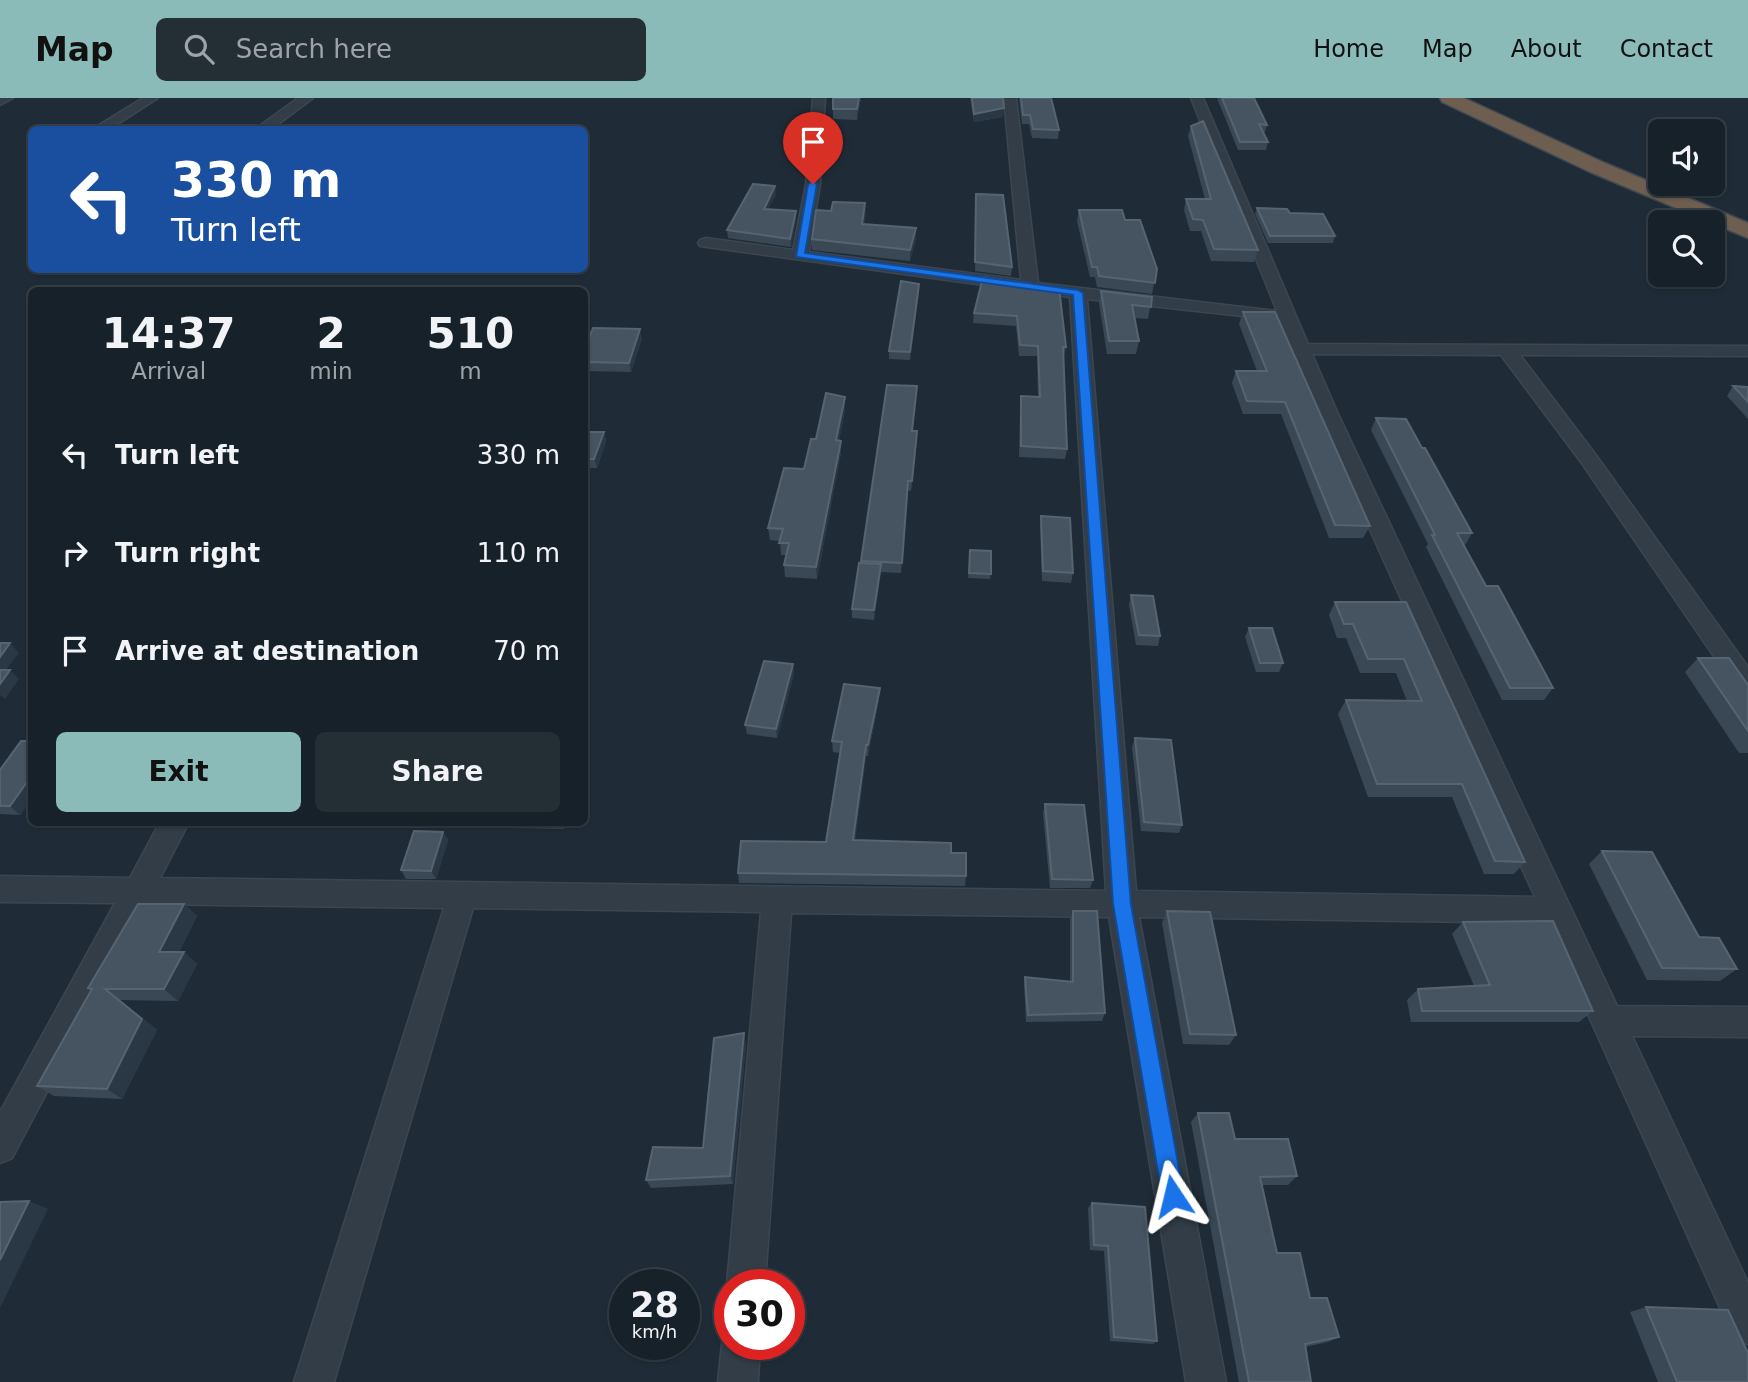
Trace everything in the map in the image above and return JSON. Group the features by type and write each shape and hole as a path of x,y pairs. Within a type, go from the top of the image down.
{"highway":[{"path":"1449,98 1610,175 1748,231"},
{"path":"1468,98 1622,171 1748,221"}],"street":[{"path":"0,101 7,98"},
{"path":"104,126 152,98"},
{"path":"266,126 307,98"},
{"path":"800,255 813,184 819,98"},
{"path":"1010,98 1030,286"},
{"path":"1198,98 1328,414 1748,1325"},
{"path":"706,243 1078,293 1289,318"},
{"path":"1078,293 1122,904 1206,1382"},
{"path":"1301,349 1741,351 1748,364"},
{"path":"1507,350 1588,457 1748,686"},
{"path":"0,1146 173,826"},
{"path":"0,889 1557,910"},
{"path":"314,1382 462,896"},
{"path":"747,1269 777,900"},
{"path":"1608,1021 1748,1022"},
{"path":"738,1382 740,1360"}],"building":[{"path":"833,98 859,98 857,109 833,109"},
{"path":"972,98 1003,98 1004,108 974,114"},
{"path":"1021,98 1051,98 1059,130 1033,129 1030,115 1023,115"},
{"path":"1222,98 1254,98 1267,125 1259,124 1268,142 1240,142"},
{"path":"1203,121 1258,250 1214,249 1203,220 1193,219 1186,199 1211,199 1191,126"},
{"path":"753,184 775,186 764,209 796,211 790,239 727,230"},
{"path":"976,194 1003,195 1012,267 975,262"},
{"path":"833,202 865,203 862,224 916,228 910,250 812,239 816,210 831,211"},
{"path":"1257,208 1323,214 1335,236 1270,236"},
{"path":"1079,210 1122,210 1125,220 1140,220 1157,269 1155,283 1099,276 1097,267 1092,267"},
{"path":"983,277 1059,288 1066,347 1063,347 1067,449 1021,446 1021,396 1040,397 1038,346 1020,345 1017,316 974,313"},
{"path":"901,281 919,284 910,352 889,351"},
{"path":"1101,291 1152,297 1151,307 1132,305 1139,341 1109,341"},
{"path":"1243,312 1275,312 1370,526 1335,525 1285,402 1247,401 1236,371 1267,371"},
{"path":"593,328 640,329 629,363 588,362 588,341"},
{"path":"887,385 917,386 912,431 917,431 912,481 908,481 902,563 861,561"},
{"path":"1733,386 1748,387 1748,402"},
{"path":"826,393 845,397 836,440 841,441 816,567 784,565 789,543 779,543 783,529 768,528 784,468 804,469 811,439 816,439"},
{"path":"1376,418 1406,419 1472,533 1457,533 1486,586 1498,586 1553,688 1510,688"},
{"path":"588,432 604,432 594,459 588,459"},
{"path":"1041,516 1070,518 1073,573 1043,571"},
{"path":"970,550 991,551 991,574 969,573"},
{"path":"859,563 881,564 874,610 852,609"},
{"path":"1131,595 1153,596 1160,636 1139,635"},
{"path":"1335,602 1406,602 1525,862 1495,861 1462,784 1377,784 1346,700 1422,701 1404,659 1368,659 1353,624 1344,624"},
{"path":"1249,628 1272,628 1283,663 1260,663"},
{"path":"0,643 10,643 0,657"},
{"path":"1698,658 1729,658 1748,685 1748,731"},
{"path":"764,661 793,664 776,729 745,725"},
{"path":"0,670 10,670 0,684"},
{"path":"844,684 880,688 866,745 853,840 951,843 951,853 966,853 966,876 738,873 741,841 826,842 842,742 832,741"},
{"path":"1135,738 1171,740 1182,825 1144,822"},
{"path":"21,741 28,741 28,781 10,806 0,806 0,770"},
{"path":"1045,804 1084,805 1093,880 1052,879"},
{"path":"414,831 443,832 431,871 401,870"},
{"path":"1602,851 1652,852 1699,937 1719,938 1737,969 1662,968"},
{"path":"138,904 184,904 159,952 184,952 164,989 105,989 142,1019 107,1089 37,1086 92,989 88,988"},
{"path":"1073,911 1097,911 1105,1013 1028,1015 1025,977 1073,982"},
{"path":"1167,911 1210,912 1236,1035 1190,1034"},
{"path":"1553,921 1593,1011 1422,1011 1418,989 1490,985 1463,922"},
{"path":"744,1033 730,1176 646,1180 653,1147 703,1148 714,1038"},
{"path":"1198,1113 1229,1113 1235,1139 1288,1139 1297,1176 1260,1177 1277,1253 1300,1253 1310,1298 1327,1298 1339,1337 1305,1344 1311,1382 1249,1382"},
{"path":"29,1201 0,1260 0,1202"},
{"path":"1092,1203 1145,1207 1157,1341 1114,1337 1108,1246 1094,1245"},
{"path":"1646,1307 1728,1310 1748,1353 1748,1382 1677,1382"}],"route":[{"path":"813,184 800,255 1078,293 1122,904 1173,1196"}]}
